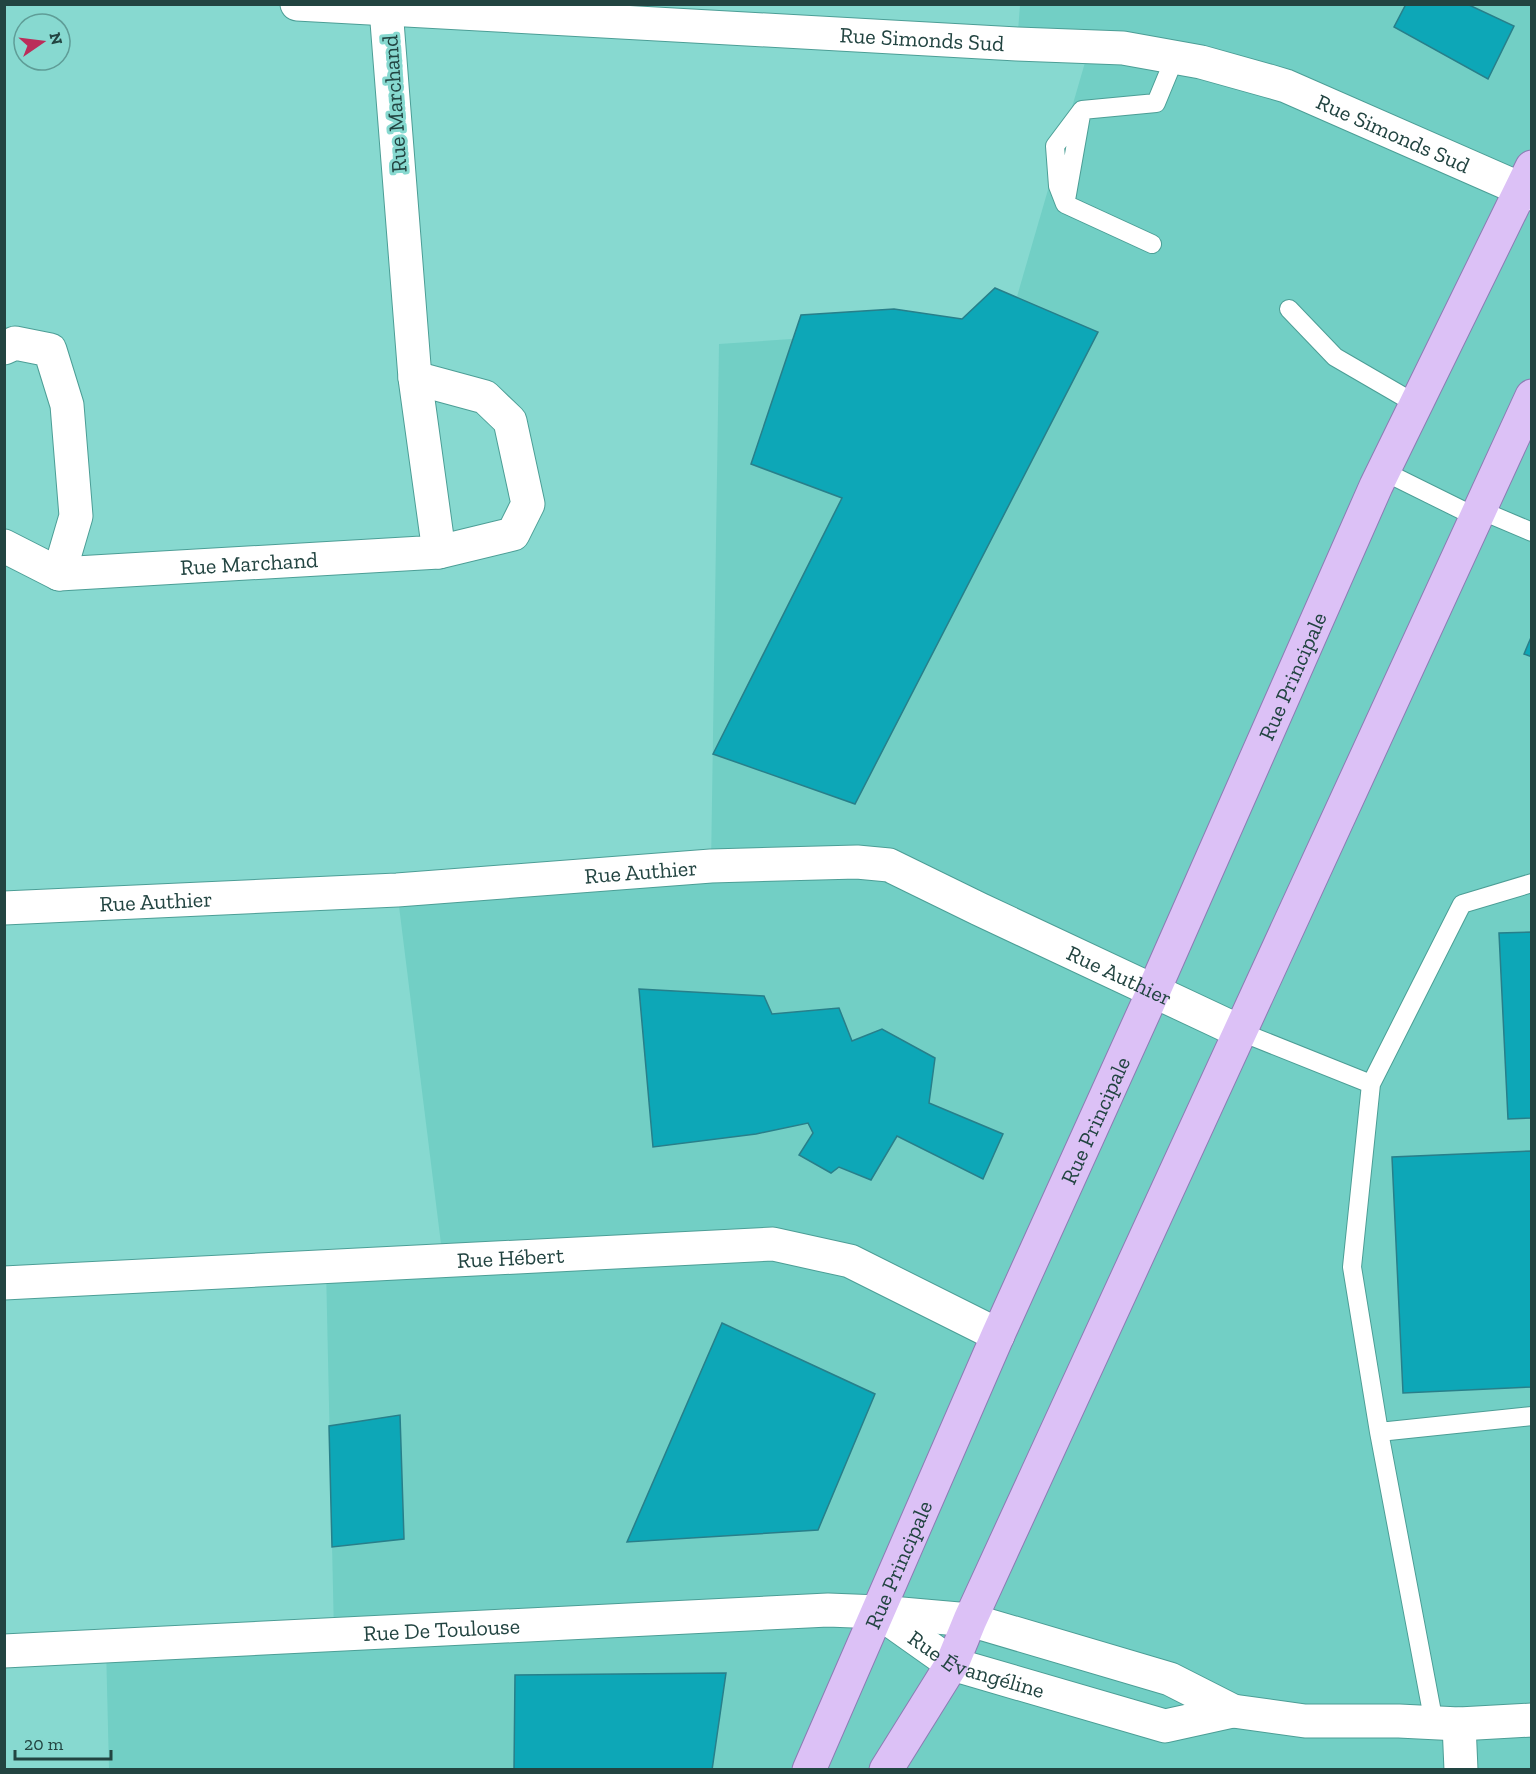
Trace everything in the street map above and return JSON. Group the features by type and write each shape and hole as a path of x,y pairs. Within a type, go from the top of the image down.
{"main road":[{"name":"Rue Principale","path":"809,1770 998,1335 1154,990 1383,471 1528,183"},
{"path":"886,1770 952,1664 970,1620 1532,396"}],"street":[{"name":"Rue Simonds Sud","path":"297,4 993,43 1123,48 1201,62 1286,86 1528,183"},
{"name":"Rue Marchand","path":"386,9 415,378 439,552"},
{"path":"4,348 15,344 50,350 67,405 76,516 59,574 4,546"},
{"name":"Rue Marchand","path":"59,574 439,552 513,534 528,504 510,421 485,397 415,378"},
{"name":"Rue Authier","path":"4,908 397,890 711,866 857,862 889,865 1241,1032"},
{"name":"Rue Hébert","path":"4,1283 773,1244 850,1261 998,1335"},
{"name":"Rue De Toulouse","path":"4,1651 828,1610 879,1612"},
{"name":"Rue Évangéline","path":"879,1612 970,1620 1170,1678 1233,1711 1305,1721 1399,1721 1446,1724 1532,1720"},
{"name":"Rue Évangéline","path":"879,1612 952,1664 1165,1726 1233,1711"},
{"path":"1446,1724 1461,1770"}],"lane":[{"path":"1152,244 1065,204 1058,186 1055,146 1082,110 1156,103 1174,57"},
{"path":"1289,309 1335,357 1416,404"},
{"path":"1383,471 1478,514 1532,532"},
{"path":"1446,1724 1378,1432 1352,1267 1371,1084 1462,904 1532,883"},
{"path":"1241,1032 1371,1084"},
{"path":"1378,1432 1532,1416"}],"shaded area":[{"path":"1020,5 1531,5 1531,1769 109,1769 106,1646 334,1635 326,1267 443,1260 397,890 711,866 719,344 1009,324 1086,59 1017,44"}],"building":[{"path":"1406,4 1467,4 1514,26 1488,79 1394,27"},
{"path":"995,288 1098,332 855,804 713,754 842,498 751,464 801,315 894,309 962,319"},
{"path":"1532,635 1532,657 1524,654"},
{"path":"1532,932 1532,1118 1508,1119 1499,933"},
{"path":"639,989 764,996 772,1014 839,1008 852,1041 882,1029 935,1058 929,1103 1003,1134 983,1179 897,1136 871,1180 839,1167 831,1173 799,1155 813,1133 808,1123 756,1134 653,1147"},
{"path":"1532,1151 1532,1387 1403,1393 1392,1157"},
{"path":"722,1323 875,1394 818,1530 627,1542"},
{"path":"400,1415 404,1539 332,1547 329,1426"},
{"path":"726,1673 712,1770 514,1770 515,1675"}]}
